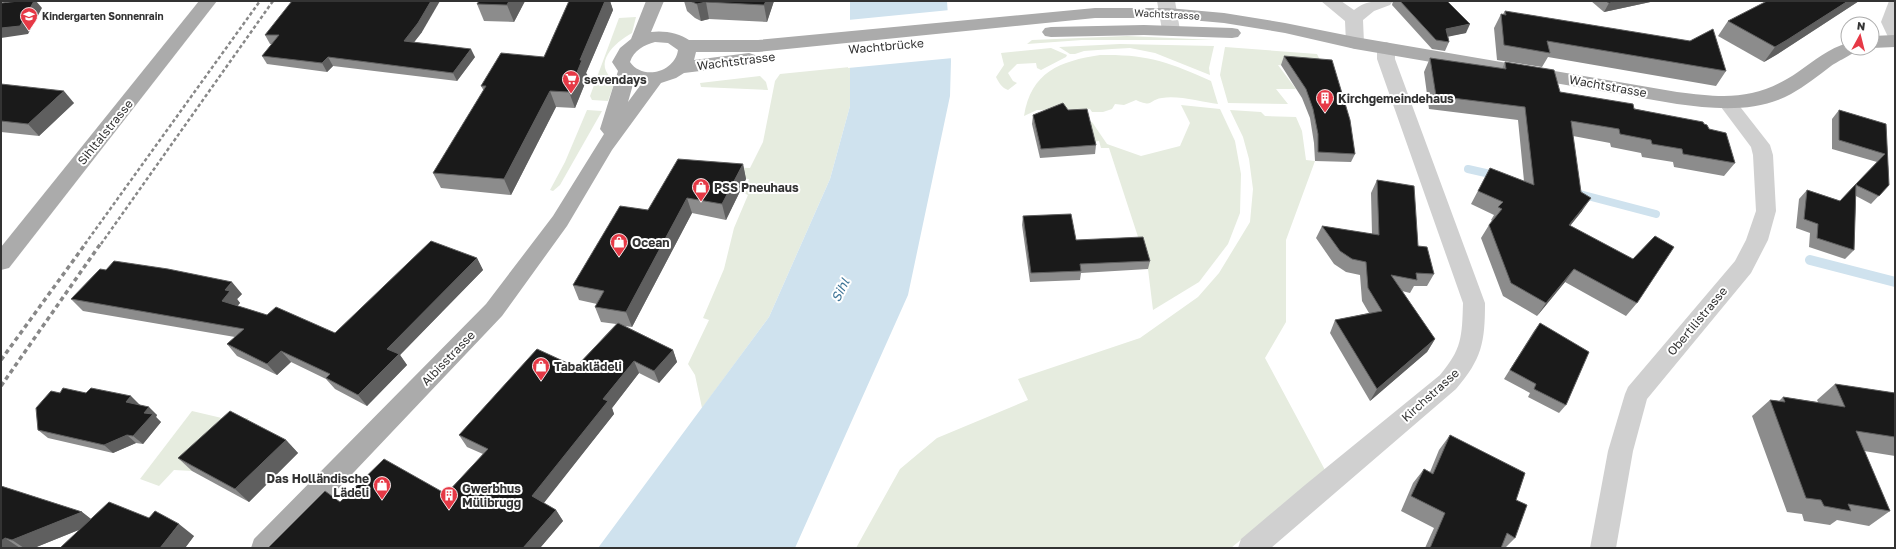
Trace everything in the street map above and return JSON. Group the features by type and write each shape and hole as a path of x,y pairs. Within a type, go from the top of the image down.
{"main road":[{"name":"Sihltalstrasse","path":"1,262 208,1"},
{"path":"639,42 655,1"},
{"name":"Wachtstrasse","path":"978,31 1080,30 1169,15 1222,32 1355,43 1677,98 1726,103 1764,97 1783,90 1840,52"},
{"path":"655,78 639,77 627,72 622,62 623,56 631,46 655,37 665,20"},
{"path":"665,20 676,40 686,46 688,50 686,60 679,68"},
{"name":"Wachtbrücke","path":"794,49 978,31"},
{"path":"1880,42 1895,41"},
{"name":"Wachtstrasse","path":"686,46 794,49"},
{"name":"Wachtstrasse","path":"655,78 668,74 679,68 794,49"},
{"name":"Albisstrasse","path":"606,146 627,72"},
{"name":"Albisstrasse","path":"264,548 494,310 560,221 606,146 655,78"}],"street":[{"path":"1330,1 1354,19"},
{"path":"1354,19 1368,7 1384,1"},
{"path":"1895,4 1890,22 1895,35"},
{"path":"1354,19 1355,43"},
{"name":"Kirchstrasse","path":"1251,548 1314,493 1448,382 1463,365 1474,337 1474,303 1386,59 1386,48"},
{"name":"Obertilistrasse","path":"1603,548 1616,465 1628,417 1637,394 1742,267 1757,240 1766,211 1763,155 1760,145 1726,103"}],"shaded area":[{"path":"636,17 632,33 612,48 605,61 605,68 608,74 615,81 608,101 592,100 590,96 619,18"},
{"path":"1127,36 1215,40 1082,40 1027,44 1032,40"},
{"path":"1120,44 1214,46 1209,68 1210,75 1155,53 1130,48 1084,51 1070,54 1059,47"},
{"path":"1225,47 1317,54 1324,68 1278,65 1296,89 1276,89 1288,104 1228,103 1220,75"},
{"path":"1051,48 1067,55 1066,57 1041,70 1037,68 1036,63 1017,64 1008,73 1013,81 1017,83 1008,90 1004,88 996,77 1004,65 1001,53"},
{"path":"1100,55 1131,56 1157,60 1196,74 1211,81 1218,104 1168,97 1148,103 1136,100 1124,105 1115,104 1112,109 1103,112 1092,112 1090,109 1037,110 1024,116 1033,89 1050,71 1060,65 1072,61"},
{"path":"850,67 850,106 830,179 769,317 702,408 695,375 688,364 709,320 703,318 724,269 734,228 748,195 744,193 749,179 721,177 724,167 750,168 763,142 775,81 780,74"},
{"path":"760,76 766,82 768,90 701,87 700,83"},
{"path":"1181,105 1220,109 1235,141 1241,174 1240,213 1228,244 1199,282 1153,310 1148,269 1109,148 1101,148 1099,141 1092,142 1087,122 1092,122 1107,144 1141,156 1180,146 1190,123"},
{"path":"587,110 602,111 560,185 553,191 550,190 565,162"},
{"path":"1230,110 1261,112 1265,116 1296,117 1302,131 1306,160 1315,161 1286,240 1286,322 1265,358 1325,470 1231,548 856,548 900,469 937,438 1028,400 1018,379 1140,338 1198,297 1219,273 1250,222 1253,189 1249,159 1243,137"},
{"path":"192,411 226,419 249,418 192,471 174,470 159,486 140,479"}],"water":[{"name":"Sihl","path":"850,1 947,1 951,61 950,96 908,295 795,548 598,548 769,317 830,179 850,106"}],"pier":[{"path":"950,10 953,58 848,68 848,20"}],"building":[{"path":"34,1 20,26 1,28 1,3"},
{"path":"292,1 431,1 418,23 404,41 471,49 453,73 328,57 322,63 262,56 279,35 265,35"},
{"path":"479,1 509,1 507,5 477,4"},
{"path":"569,1 605,1 580,60 582,60 569,92 550,91 504,179 433,173 486,86 481,86 501,53 544,57"},
{"path":"690,1 766,1 764,5 706,2 697,4"},
{"path":"1400,1 1447,1 1470,24 1446,29 1449,42 1436,40"},
{"path":"1606,1 1619,1 1609,3"},
{"path":"1767,1 1848,1 1775,47 1728,21"},
{"path":"1505,11 1690,41 1713,29 1726,71 1547,41 1550,53 1504,45 1501,14 1506,15"},
{"name":"Kirchgemeindehaus","path":"1284,56 1332,60 1350,120 1355,154 1318,152 1318,134 1313,109 1306,89"},
{"path":"1430,58 1506,69 1505,62 1554,70 1560,92 1633,104 1634,109 1703,122 1709,129 1726,133 1735,163 1683,154 1682,149 1652,144 1651,140 1620,134 1619,129 1571,121 1581,192 1591,198 1569,225 1633,259 1655,236 1674,247 1637,303 1574,269 1546,303 1511,283 1489,225 1502,209 1498,207 1503,202 1478,191 1490,168 1534,185 1525,107 1436,96"},
{"path":"1,84 64,91 28,124 1,121"},
{"path":"1063,103 1068,110 1087,109 1096,145 1041,149 1033,115"},
{"path":"1839,110 1886,124 1889,185 1879,196 1856,184 1885,154 1839,140"},
{"path":"678,159 743,164 722,204 687,198 626,312 595,307 604,291 573,285 620,206 648,210"},
{"path":"1377,180 1414,186 1418,246 1427,247 1434,274 1416,273 1417,280 1391,275 1435,339 1377,389 1335,320 1382,311 1368,288 1366,262 1352,259 1340,251 1322,226 1379,235"},
{"path":"1856,184 1854,250 1817,238 1818,224 1804,219 1807,190 1840,201"},
{"path":"1071,214 1076,240 1143,237 1150,261 1080,264 1081,271 1031,273 1023,216"},
{"path":"431,241 477,258 387,349 399,354 358,395 326,378 330,374 281,351 267,364 227,344 244,329 71,299 100,269 106,270 114,261 168,269 232,282 225,290 230,291 222,301 267,315 276,307 335,333"},
{"path":"618,323 673,350 654,371 634,361 603,399 608,401 532,496 556,510 523,548 268,548 325,491 340,502 384,459 446,494 488,449 459,435 537,349 576,367"},
{"path":"1540,323 1589,352 1566,405 1534,389 1536,384 1510,370"},
{"path":"1835,384 1895,393 1895,437 1856,431 1890,511 1848,504 1851,511 1824,506 1821,500 1806,498 1770,400 1785,402 1783,397 1845,407"},
{"path":"63,388 86,393 91,388 131,396 126,402 149,407 144,413 153,414 133,436 127,435 104,445 38,430 36,408 51,391 60,393"},
{"path":"230,411 286,440 235,489 178,458"},
{"path":"1450,435 1525,473 1516,500 1527,505 1515,538 1507,533 1501,548 1430,548 1445,513 1411,496 1424,469 1433,474"},
{"path":"1,486 82,512 12,540 5,538 1,541"},
{"path":"109,502 149,518 155,511 179,524 160,548 60,548"}],"waterway":[{"path":"1468,169 1499,176"},
{"path":"1576,193 1656,214"},
{"path":"1810,260 1895,282"}],"railway":[{"path":"85,244 260,1"},
{"path":"101,244 273,1"},
{"path":"1,360 86,243"},
{"path":"1,386 101,243"}],"place":[{"name":"Kindergarten Sonnenrain","path":"29,31"},
{"name":"sevendays","path":"571,94"},
{"name":"Kirchgemeindehaus","path":"1325,113"},
{"name":"PSS Pneuhaus","path":"701,202"},
{"name":"Ocean","path":"619,257"},
{"name":"Tabaklädeli","path":"541,381"},
{"name":"Das Holländische Lädeli","path":"382,500"},
{"name":"Gwerbhus Mülibrugg","path":"449,510"}]}
